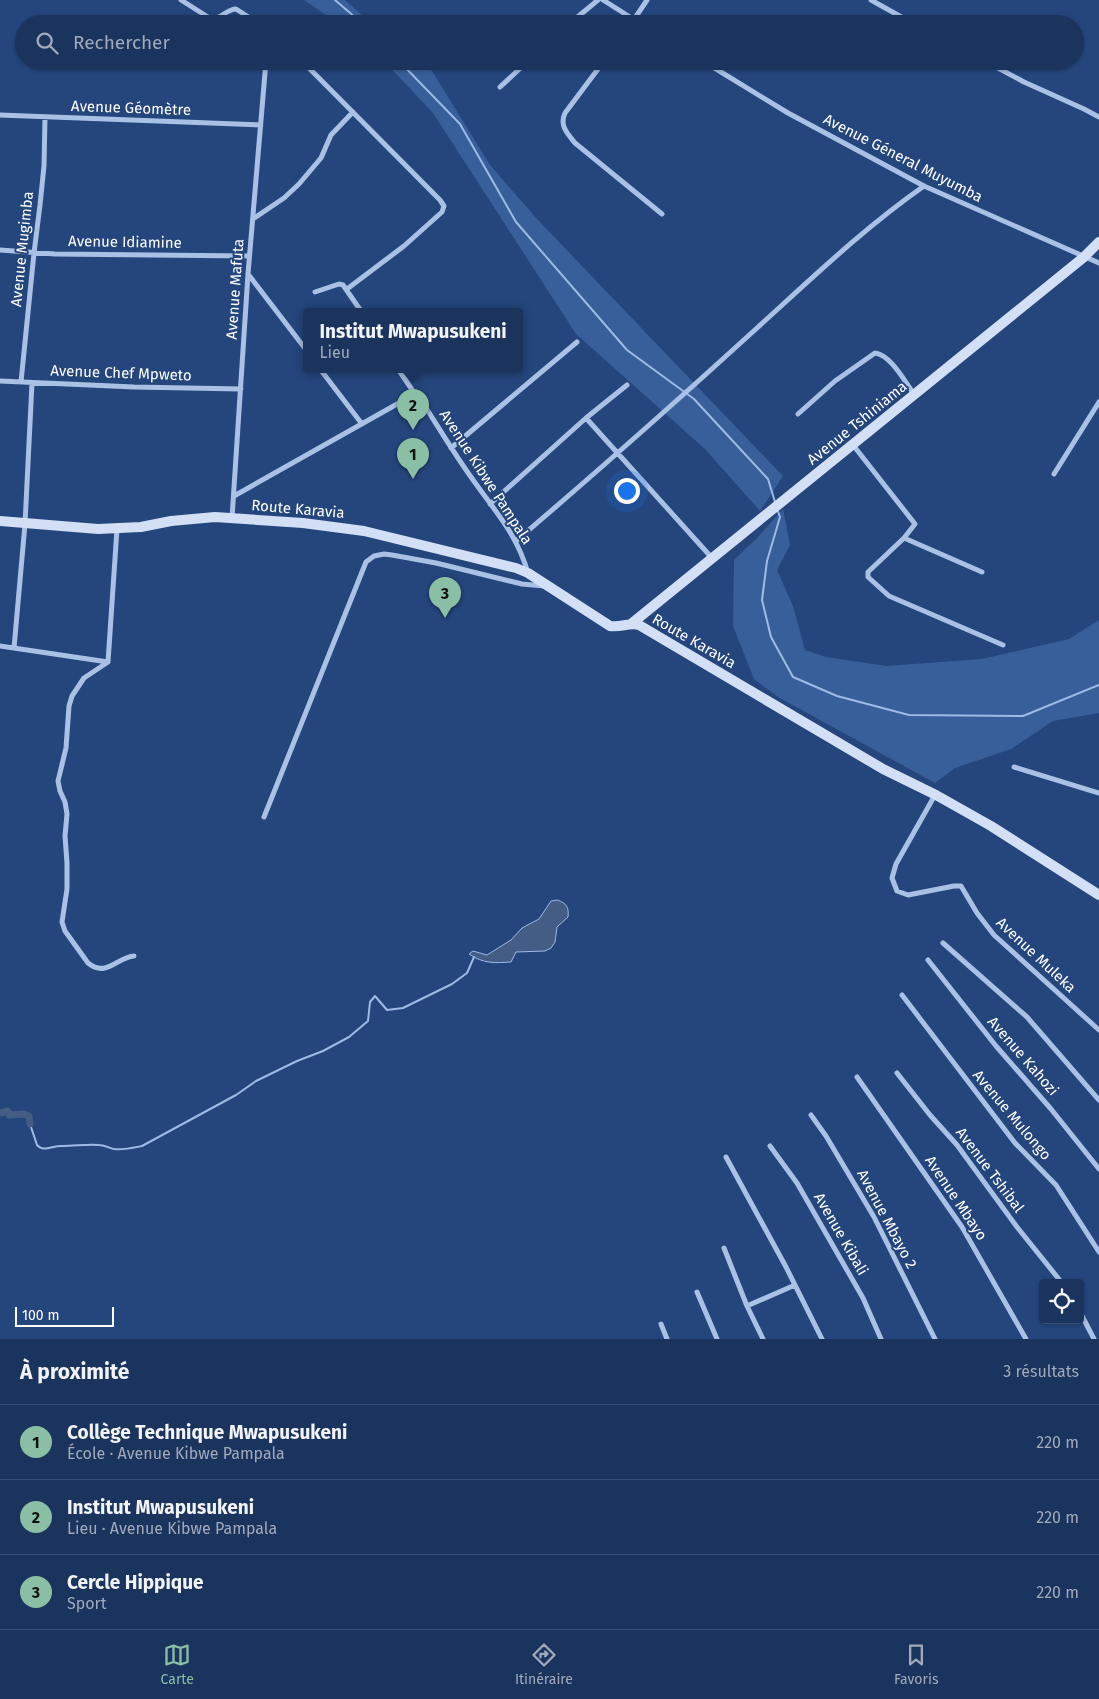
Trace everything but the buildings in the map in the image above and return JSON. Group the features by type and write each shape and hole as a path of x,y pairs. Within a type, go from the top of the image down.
{"street":[{"path":"181,0 205,15"},
{"path":"580,15 598,0"},
{"path":"603,0 623,15"},
{"path":"637,15 647,0"},
{"path":"871,0 898,15"},
{"path":"222,15 228,10 236,9 245,15"},
{"name":"Avenue Mafuta","path":"232,518 248,274 265,70"},
{"path":"311,70 440,200 444,208 442,212 404,246 347,289"},
{"path":"500,87 518,70"},
{"path":"597,70 565,113 563,118 564,129 575,143 662,214"},
{"name":"Avenue Géneral Muyumba","path":"718,70 788,113 924,186 1099,263"},
{"path":"1002,70 1099,117"},
{"path":"253,219 284,198 299,184 321,158 331,135 353,112"},
{"name":"Avenue Géomètre","path":"0,115 261,125"},
{"name":"Avenue Mugimba","path":"21,382 44,166 45,118"},
{"path":"516,541 618,454 861,235 924,186"},
{"name":"Avenue Tshiniama","path":"631,624 915,395 1084,257 1099,242"},
{"name":"Avenue Idiamine","path":"0,250 34,253 250,256"},
{"path":"248,274 303,346"},
{"path":"315,292 338,284 343,285 359,308"},
{"path":"451,448 577,342"},
{"path":"798,414 835,382 875,353 882,354 888,359 915,395"},
{"path":"323,373 362,424"},
{"name":"Avenue Kibwe Pampala","path":"401,373 516,541 528,573"},
{"name":"Avenue Chef Mpweto","path":"0,381 134,387 241,389"},
{"path":"14,648 25,524 32,383"},
{"path":"490,504 586,418 627,385"},
{"path":"234,496 406,399 417,397"},
{"path":"1054,474 1099,402"},
{"path":"586,418 712,558"},
{"path":"853,445 914,523 914,528 868,572 867,576 889,596 1003,645"},
{"name":"Route Karavia","path":"0,521 80,528 117,529 199,518 232,518 303,523 364,531 507,566 528,573 610,626 620,627 631,624 646,630 872,763 992,826 1099,895"},
{"path":"108,662 117,529"},
{"path":"904,538 982,572"},
{"path":"264,817 364,567 370,559 378,555 392,555 436,563 522,584 547,586"},
{"path":"643,614 646,630"},
{"path":"0,646 108,662"},
{"path":"108,662 80,682 69,706 66,748 58,781 67,814 65,836 67,889 62,922 65,931 88,964 92,966 101,969 107,968 134,956"},
{"path":"1014,767 1099,793"},
{"name":"Avenue Muleka","path":"936,795 896,864 892,878 897,891 908,895 962,886 977,913 994,935 1099,1030"},
{"path":"943,943 1027,1017 1099,1100"},
{"name":"Avenue Kahozi","path":"928,960 996,1046 1045,1101 1099,1169"},
{"name":"Avenue Mulongo","path":"902,995 1015,1143 1056,1185 1099,1252"},
{"name":"Avenue Tshibal","path":"897,1073 962,1152 1017,1227 1059,1279"},
{"name":"Avenue Mbayo","path":"857,1077 962,1227 1026,1339"},
{"name":"Avenue Mbayo 2","path":"811,1115 826,1136 874,1217 934,1339"},
{"name":"Avenue Kibali","path":"770,1146 797,1183 862,1298 882,1339"},
{"path":"726,1157 822,1339"},
{"path":"724,1248 747,1306 763,1339"},
{"path":"747,1306 795,1285"},
{"path":"697,1292 717,1339"},
{"path":"1084,1320 1094,1339"},
{"path":"661,1324 667,1339"}],"shaded area":[{"path":"304,0 345,0 362,15 326,15"},
{"path":"392,70 432,71 490,165 538,220 783,476 760,511 705,449 576,334 433,113"},
{"path":"783,509 790,545 777,570 793,606 805,650 826,657 886,666 982,659 1069,639 1099,620 1099,713 1053,721 1011,749 955,768 935,783 778,697 754,679 733,626 734,560"},
{"path":"557,900 567,906 568,917 557,927 555,942 551,948 545,951 516,952 511,962 499,963 480,960 469,954 473,951 487,955 511,940 522,928 539,919 551,901"}],"waterway":[{"path":"335,0 352,15"},
{"path":"408,70 460,124 516,222 627,350 694,399 768,479 775,502"},
{"path":"777,509 780,517 767,561 762,600 771,637 793,677 837,696 909,715 1023,716 1099,685"},
{"path":"30,1124 37,1145 43,1148 103,1145 114,1149 128,1149 142,1146 236,1095 256,1081 323,1051 349,1037 368,1021 370,1002 375,996 387,1010 403,1008 452,984 467,973 474,957"},
{"path":"0,1113 8,1111 9,1115 23,1114 29,1116 30,1124"}],"place":[{"name":"Institut Mwapusukeni","path":"413,430"},
{"name":"Collège Technique Mwapusukeni","path":"413,479"},
{"name":"Cercle Hippique","path":"445,618"}]}
